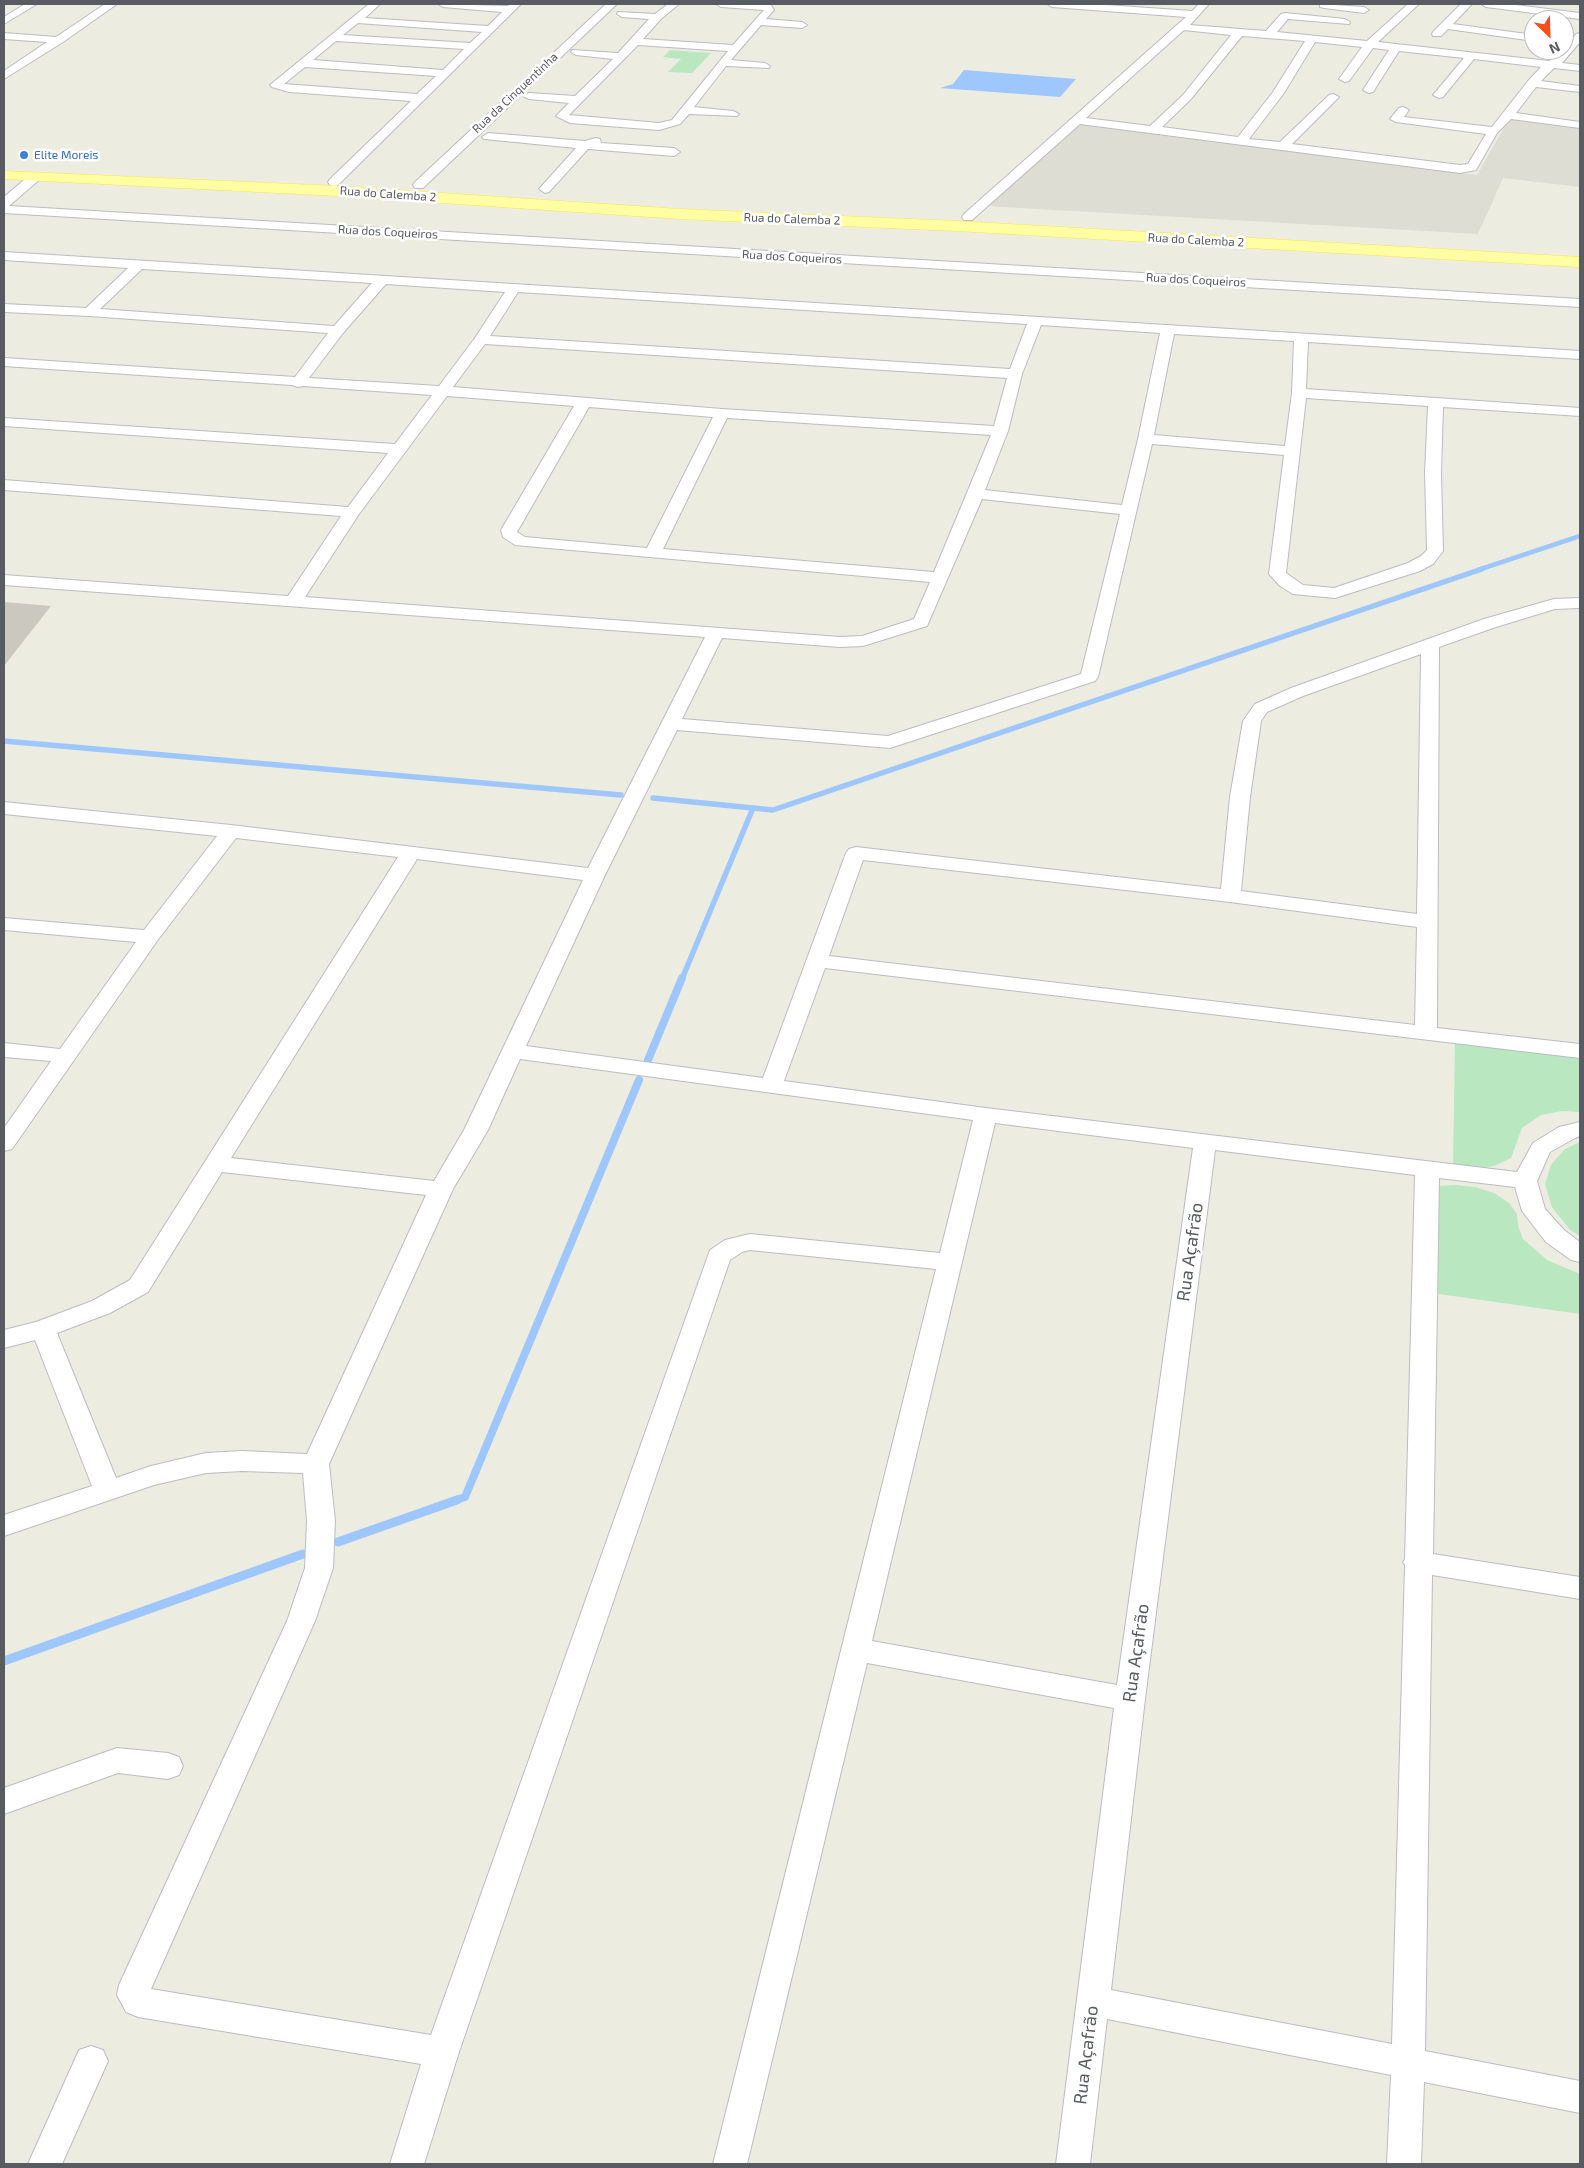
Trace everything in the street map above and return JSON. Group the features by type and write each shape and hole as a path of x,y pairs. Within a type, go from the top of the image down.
{"main road":[{"name":"Rua do Calemba 2","path":"8,173 506,187"},
{"name":"Rua do Calemba 2","path":"8,173 35,177 302,189 680,214 956,226 1580,262"},
{"path":"526,188 565,189"},
{"path":"568,206 599,204 608,199 601,194"},
{"path":"673,198 657,201 653,205 660,210 680,214"},
{"name":"Rua do Calemba 2","path":"800,204 968,217 1580,252"}],"street":[{"path":"4,21 32,4"},
{"path":"4,76 112,4"},
{"path":"375,4 278,83 277,86 284,89 418,98"},
{"path":"443,4 513,6"},
{"name":"Rua da Cinquentinha","path":"419,185 612,4"},
{"path":"674,4 657,16 635,42 562,116 565,119 659,127 676,122 768,10 767,7 721,4"},
{"path":"1052,4 1194,14"},
{"path":"968,217 1182,27 1204,4"},
{"path":"1311,4 1364,10"},
{"path":"1345,79 1370,44 1414,4"},
{"path":"1420,50 1467,4"},
{"path":"1486,4 1520,6 1580,16"},
{"path":"334,182 513,6"},
{"path":"622,14 657,16"},
{"path":"1268,34 1285,16 1345,22"},
{"path":"355,20 490,29"},
{"path":"758,22 802,25"},
{"path":"1446,26 1524,37"},
{"path":"1182,27 1370,44 1580,68"},
{"path":"1154,129 1187,96 1239,32"},
{"path":"4,36 59,40"},
{"path":"333,38 472,46"},
{"path":"1242,140 1278,93 1312,39"},
{"path":"635,42 736,48"},
{"path":"1369,90 1396,47"},
{"path":"576,52 620,56"},
{"path":"1439,95 1472,55"},
{"path":"1076,120 1469,169 1493,131 1532,83 1544,70 1559,60"},
{"path":"302,63 444,73"},
{"path":"723,63 765,66"},
{"path":"1532,83 1580,89"},
{"path":"529,96 578,100"},
{"path":"1284,146 1333,97"},
{"path":"686,110 733,114"},
{"path":"1403,110 1396,119 1493,131"},
{"path":"1507,115 1580,125"},
{"path":"593,160 620,124"},
{"path":"488,137 585,145 605,143 674,152"},
{"path":"545,188 585,145"},
{"path":"4,187 8,173"},
{"path":"4,203 35,177"},
{"name":"Rua dos Coqueiros","path":"4,209 1580,303"},
{"path":"4,256 1580,355"},
{"path":"90,312 138,265"},
{"path":"298,383 338,330 383,279"},
{"path":"293,602 352,512 481,340 514,288"},
{"path":"4,308 90,312 338,330"},
{"path":"4,580 840,642 863,641 921,622 976,494 1000,431 1015,374 1036,320"},
{"path":"671,724 890,742 1089,677 1146,440 1168,329"},
{"path":"1301,338 1299,393 1276,574 1299,590 1336,593 1414,567 1427,560 1435,552 1432,473 1436,403"},
{"path":"481,340 1015,374"},
{"path":"4,362 1000,431"},
{"path":"1299,393 1580,412"},
{"path":"584,402 509,530 509,534 521,542 940,578"},
{"path":"653,552 722,413"},
{"path":"4,422 399,449"},
{"path":"1146,440 1291,451"},
{"path":"4,485 352,512"},
{"path":"976,494 1129,510"},
{"path":"1230,896 1240,797 1252,720 1261,708 1297,692 1535,609 1554,604 1580,603"},
{"path":"442,2052 138,2002 133,1994 135,1984 301,1621 318,1568 322,1521 316,1464 441,1189 476,1130 595,874 635,798 716,633"},
{"path":"1426,1033 1430,645"},
{"path":"4,808 231,831 410,854 595,874"},
{"path":"4,1144 150,937 231,831"},
{"path":"771,1087 856,853 1230,896 1428,922"},
{"path":"4,1339 43,1329 101,1307 139,1286 410,854"},
{"path":"4,924 150,937"},
{"path":"817,962 1580,1051"},
{"path":"4,1050 66,1056"},
{"path":"513,1051 986,1115 1525,1181"},
{"path":"730,2164 986,1115"},
{"path":"1580,1129 1567,1132 1541,1148 1525,1181 1534,1211 1555,1236 1580,1254"},
{"name":"Rua Açafrão","path":"1073,2164 1130,1699 1205,1142"},
{"path":"215,1164 441,1189"},
{"path":"1404,2164 1408,2063 1417,1562 1427,1170"},
{"path":"407,2164 442,2052 719,1256 734,1246 750,1242 951,1262"},
{"path":"43,1329 108,1491"},
{"path":"4,1526 151,1476 206,1463 242,1461 316,1464"},
{"path":"1417,1562 1580,1588"},
{"path":"855,1649 1130,1699"},
{"path":"4,1801 117,1760 168,1766"},
{"path":"1093,2001 1580,2097"},
{"path":"45,2164 91,2061"}],"shaded area":[{"path":"1510,117 1580,127 1580,187 1503,178 1478,234 985,206 1080,123 1477,175"}],"green space":[{"path":"670,50 711,53 692,73 668,72 681,59 663,57"},
{"path":"1455,1043 1580,1057 1580,1112 1562,1111 1541,1115 1522,1128 1511,1158 1494,1166 1477,1169 1453,1165"},
{"path":"1580,1142 1580,1236 1570,1230 1552,1207 1545,1184 1551,1165 1565,1149"},
{"path":"1436,1186 1475,1187 1494,1193 1509,1203 1517,1214 1518,1226 1523,1239 1547,1260 1580,1274 1580,1314 1432,1293"}],"water":[{"path":"964,70 1076,79 1060,97 940,88 953,84"}],"building":[{"path":"4,602 51,606 4,666"}],"waterway":[{"path":"1478,570 1580,536"},
{"path":"753,808 773,810 1482,569"},
{"path":"4,741 621,795"},
{"path":"653,798 753,808"},
{"path":"682,979 753,808"},
{"path":"648,1060 682,978"},
{"path":"453,1501 465,1497 639,1080"},
{"path":"338,1542 457,1500"},
{"path":"4,1661 303,1554"}],"place":[{"name":"Elite Moreis","path":"24,155"}]}
